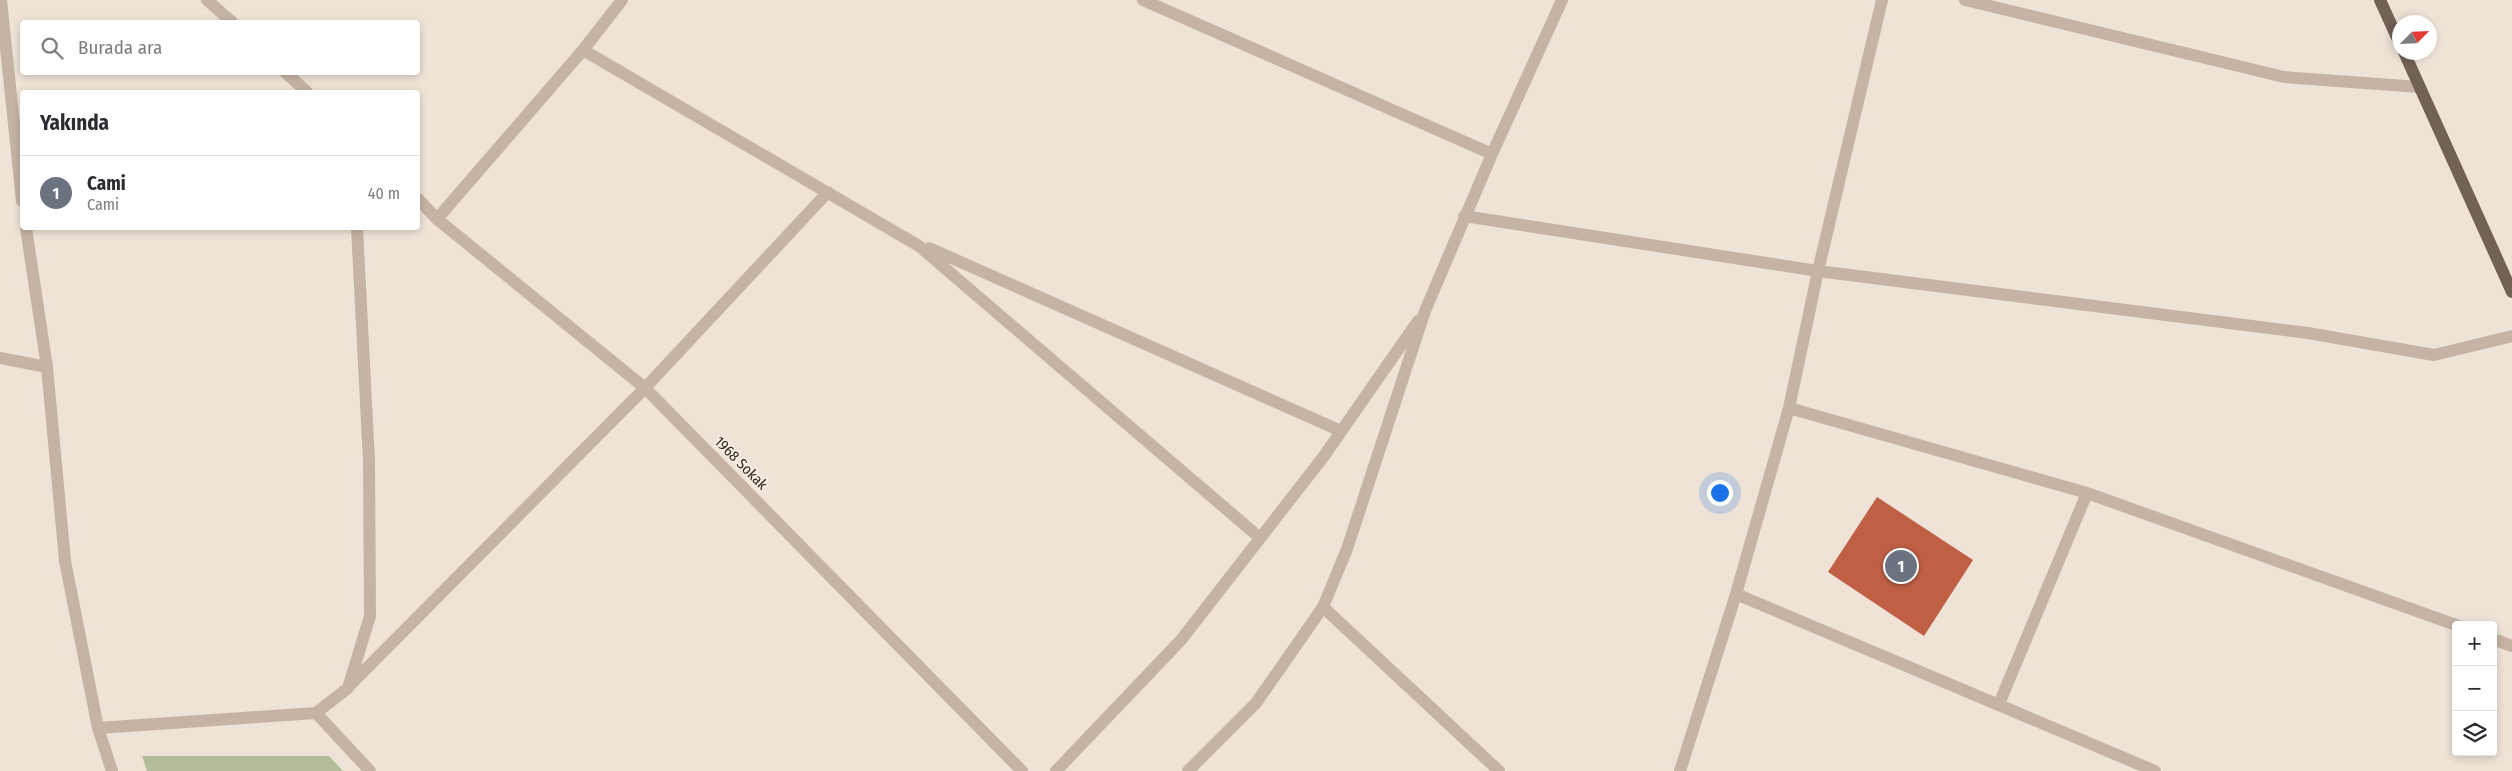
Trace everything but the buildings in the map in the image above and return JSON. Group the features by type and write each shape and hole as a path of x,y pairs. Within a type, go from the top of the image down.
{"main road":[{"path":"2380,0 2392,26"},
{"path":"2407,60 2512,292"}],"street":[{"path":"1,0 20,182"},
{"path":"208,0 230,20"},
{"path":"438,219 583,50 622,0"},
{"path":"1143,0 1492,154"},
{"path":"1188,771 1256,703 1323,607 1353,532 1425,310 1464,216 1562,0"},
{"path":"1680,771 1736,594 1789,408 1818,271 1882,0"},
{"path":"1964,0 2284,76 2419,87"},
{"path":"583,50 911,240 1341,431"},
{"path":"288,75 305,90"},
{"path":"98,728 316,712 348,688 645,388 828,192"},
{"name":"1968 Sokak","path":"420,201 438,219 645,388 1022,771"},
{"path":"1464,216 1818,271 2308,333 2434,355 2512,336"},
{"path":"26,230 46,366 65,561 98,728 112,771"},
{"path":"348,688 370,616 369,461 357,230"},
{"path":"911,240 1260,538"},
{"path":"1056,771 1180,640 1341,431 1425,310"},
{"path":"0,358 46,366"},
{"path":"1789,408 2087,493 2452,624"},
{"path":"1999,704 2087,493"},
{"path":"1736,594 2155,771"},
{"path":"1323,607 1499,771"},
{"path":"2497,640 2512,646"},
{"path":"316,712 370,771"}],"green space":[{"path":"142,756 329,756 343,771 147,771"}],"place":[{"name":"Cami","path":"1901,566"}]}
